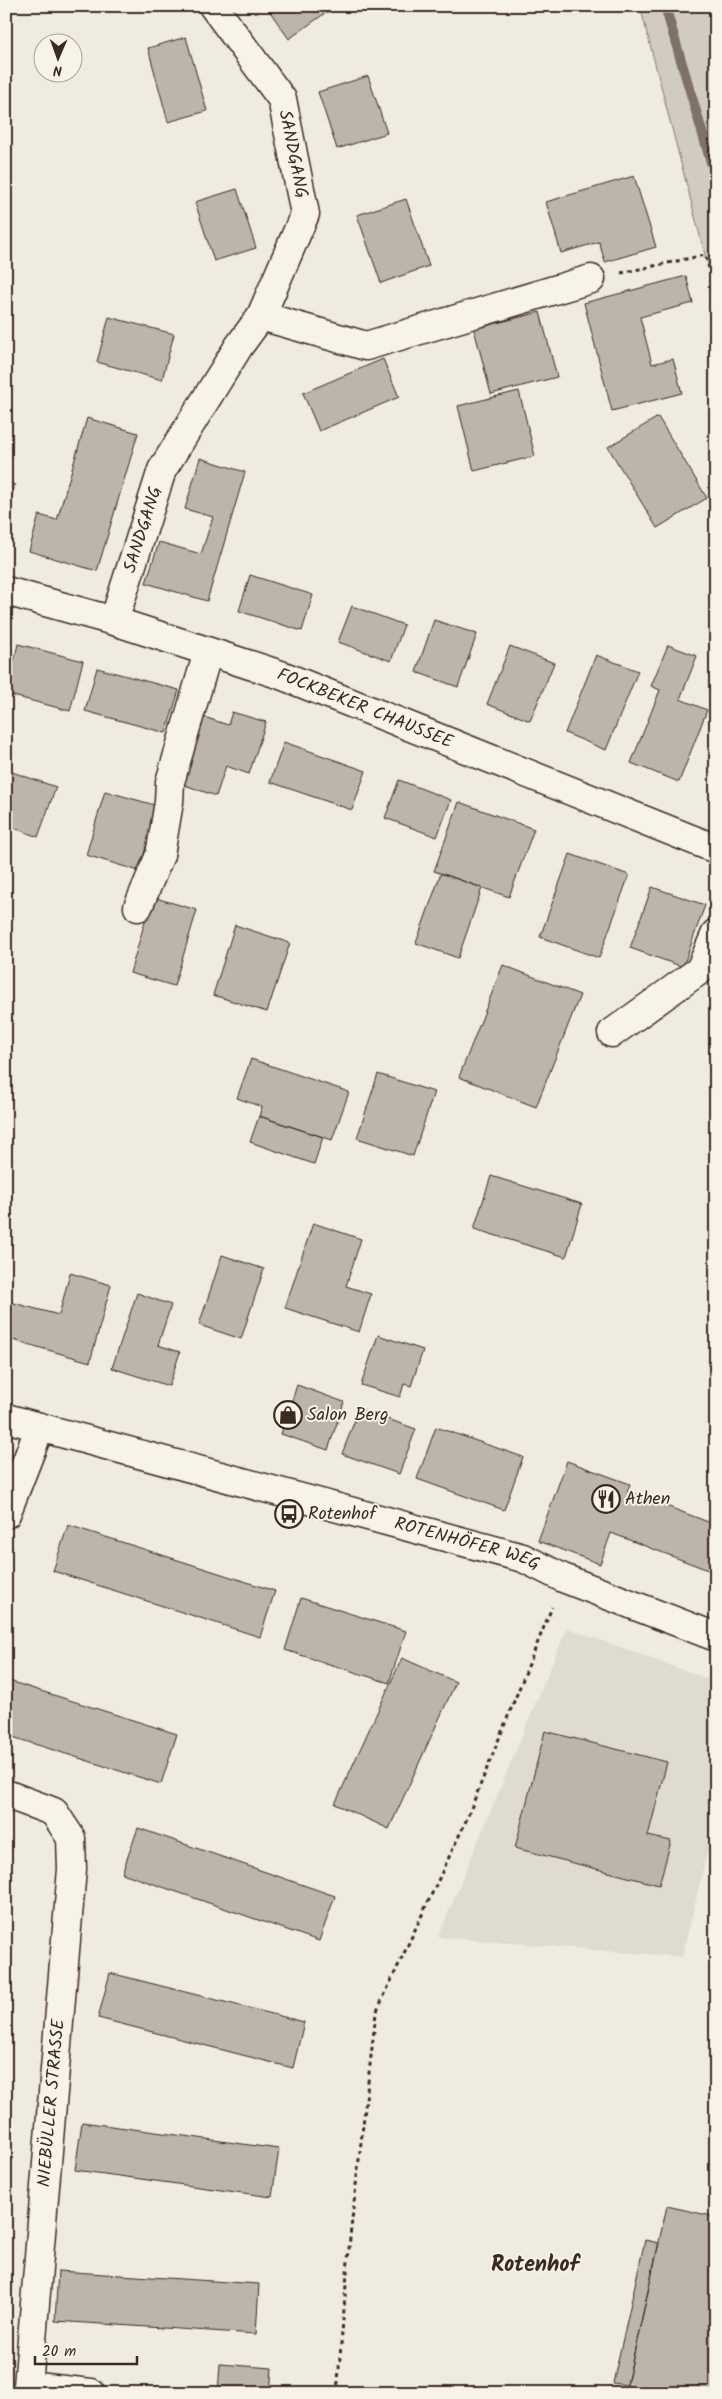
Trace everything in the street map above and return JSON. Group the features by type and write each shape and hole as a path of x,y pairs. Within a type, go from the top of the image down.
{"street":[{"name":"SANDGANG","path":"114,621 162,470 239,346 261,316 305,214 282,99 212,6"},
{"path":"261,316 366,346 591,279"},
{"name":"FOCKBEKER CHAUSSEE","path":"6,591 114,621 281,675 716,849"},
{"path":"138,907 160,855 169,802 170,782 208,652"},
{"path":"612,1033 700,970 716,933"},
{"name":"ROTENHÖFER WEG","path":"6,1418 523,1558 563,1578 716,1637"},
{"path":"6,1514 40,1427"},
{"name":"NIEBÜLLER STRASSE","path":"6,1794 54,1812 71,1838 72,1869 28,2386 91,2393"}],"path":[{"path":"591,279 705,256 716,290"},
{"path":"337,2393 350,2237 376,2013 465,1823 563,1578"}],"shaded area":[{"path":"640,6 716,6 716,290 705,255"},
{"path":"567,1628 716,1682 716,1816 682,1957 438,1937"}],"building":[{"path":"266,6 324,6 328,11 289,39"},
{"path":"186,37 207,111 168,122 148,48"},
{"path":"368,76 387,133 337,149 318,92"},
{"path":"634,176 656,247 605,262 599,242 561,253 546,202"},
{"path":"237,189 256,248 214,261 195,202"},
{"path":"406,199 429,266 381,283 357,215"},
{"path":"686,276 693,303 640,317 652,364 673,359 682,393 612,411 584,303"},
{"path":"540,312 557,377 491,394 474,329"},
{"path":"109,317 174,334 162,380 97,362"},
{"path":"383,359 399,397 319,431 303,393"},
{"path":"519,391 535,456 474,471 458,406"},
{"path":"658,417 707,498 657,528 608,447"},
{"path":"87,418 138,433 97,571 29,551 39,515 57,520"},
{"path":"200,458 245,472 207,601 146,583 159,542 201,554 213,517 185,509"},
{"path":"6,482 15,485 6,514"},
{"path":"250,575 313,595 302,631 239,611"},
{"path":"352,606 404,625 391,661 338,642"},
{"path":"434,620 477,634 458,687 416,672"},
{"path":"18,644 83,661 70,711 6,694"},
{"path":"668,645 697,656 680,699 707,710 679,782 631,763 660,690 651,686"},
{"path":"510,646 554,663 530,721 487,704"},
{"path":"596,655 638,671 606,750 565,733"},
{"path":"97,668 179,690 166,733 85,711"},
{"path":"232,712 266,722 249,774 226,766 216,796 179,783 201,716 228,725"},
{"path":"284,742 366,771 352,810 270,782"},
{"path":"6,770 56,787 38,837 6,825"},
{"path":"399,780 451,800 437,837 385,818"},
{"path":"105,791 158,806 139,871 86,855"},
{"path":"459,802 534,829 509,897 434,871"},
{"path":"570,854 629,875 599,958 540,937"},
{"path":"441,873 482,888 458,958 416,943"},
{"path":"652,887 705,905 683,967 630,948"},
{"path":"152,897 197,910 174,986 130,973"},
{"path":"235,925 290,943 267,1012 213,995"},
{"path":"503,965 580,995 536,1107 459,1077"},
{"path":"251,1059 349,1092 332,1140 259,1116 262,1107 237,1098"},
{"path":"378,1074 434,1092 413,1156 357,1138"},
{"path":"259,1116 323,1137 314,1164 250,1142"},
{"path":"491,1176 582,1204 566,1257 474,1229"},
{"path":"313,1223 361,1239 346,1286 371,1294 359,1332 285,1308"},
{"path":"222,1255 264,1269 241,1339 199,1325"},
{"path":"70,1273 111,1285 90,1362 6,1338 6,1301 59,1315"},
{"path":"137,1293 171,1305 158,1345 180,1352 169,1386 112,1368"},
{"path":"378,1335 423,1350 411,1386 404,1384 400,1397 361,1385"},
{"path":"297,1385 344,1402 328,1450 281,1434"},
{"path":"359,1409 416,1429 399,1474 342,1454"},
{"path":"436,1427 523,1457 504,1510 417,1479"},
{"path":"567,1461 630,1484 627,1491 716,1525 716,1573 611,1533 600,1564 538,1541"},
{"path":"68,1525 275,1591 260,1637 53,1571"},
{"path":"301,1598 406,1631 389,1683 285,1650"},
{"path":"402,1658 456,1682 389,1829 335,1804"},
{"path":"6,1680 177,1734 161,1784 6,1735"},
{"path":"545,1731 667,1762 648,1836 671,1841 659,1885 515,1848"},
{"path":"138,1828 335,1896 319,1941 122,1873"},
{"path":"110,1973 304,2022 293,2068 98,2018"},
{"path":"82,2122 279,2149 272,2197 75,2170"},
{"path":"667,2206 716,2217 716,2393 625,2393"},
{"path":"645,2240 659,2243 627,2385 613,2383"},
{"path":"58,2271 259,2284 256,2334 55,2321"},
{"path":"220,2364 272,2368 270,2393 218,2393"}],"waterway":[{"path":"665,6 716,179"}],"place":[{"name":"Salon Berg","path":"288,1415"},
{"name":"Athen","path":"606,1499"},
{"name":"Rotenhof","path":"289,1514"}],"district":[{"name":"Rotenhof","path":"535,2265"}]}
